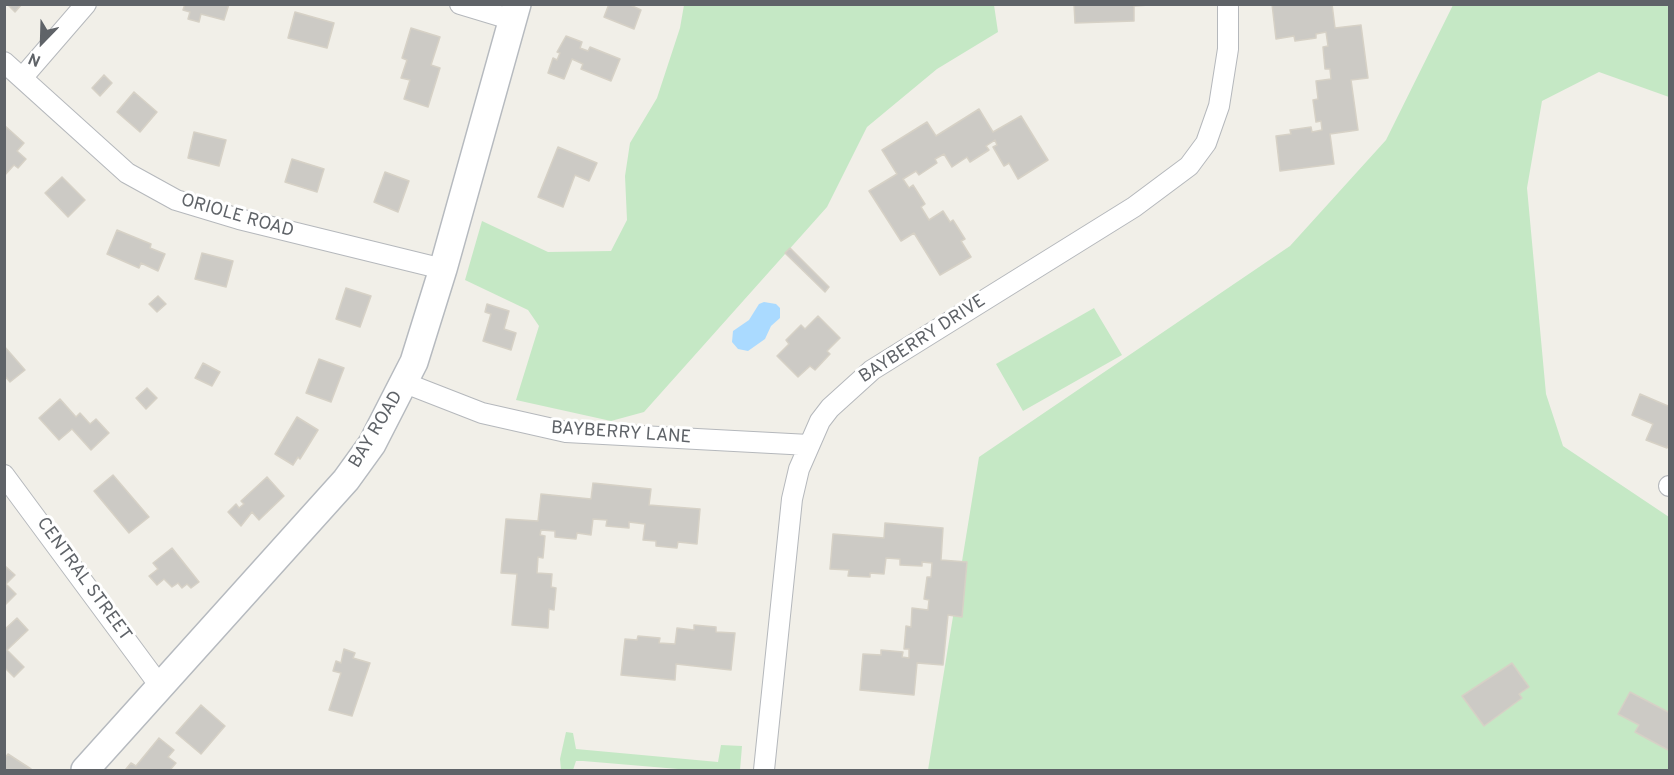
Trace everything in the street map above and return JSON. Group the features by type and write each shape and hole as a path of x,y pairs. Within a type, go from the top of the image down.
{"main road":[{"name":"BAY ROAD","path":"85,771 346,480 372,444 405,383 443,269 515,12"}],"street":[{"path":"22,78 86,4"},
{"path":"460,4 515,12"},
{"name":"BAYBERRY DRIVE","path":"764,771 789,519 799,469 809,445 830,408 872,370 1134,207 1189,166 1206,143 1219,106 1228,49 1228,4"},
{"name":"ORIOLE ROAD","path":"4,62 127,173 176,200 239,219 443,269"},
{"name":"BAYBERRY LANE","path":"405,383 482,413 566,432 809,445"},
{"name":"CENTRAL STREET","path":"4,475 160,686"}],"green space":[{"path":"684,5 994,5 998,32 937,69 867,127 827,207 644,412 611,421 516,400 539,326 528,310 465,280 482,221 548,252 611,251 627,220 625,176 630,143 657,98 680,28"},
{"path":"1453,5 1669,5 1669,97 1599,72 1542,101 1527,188 1546,394 1563,446 1669,517 1669,770 928,770 979,457 1290,246 1386,140"},
{"path":"1094,308 1122,355 1023,411 996,364"},
{"path":"566,732 573,733 576,749 718,762 721,745 742,746 740,770 690,770 576,761 573,770 561,770 560,759"}],"water":[{"path":"764,302 776,304 780,308 780,318 771,326 765,339 748,351 738,349 732,342 733,331 749,320 759,304"}],"building":[{"path":"7,4 22,4 15,12"},
{"path":"185,4 229,4 224,20 201,14 199,22 188,19 190,12 183,10"},
{"path":"609,4 628,4 641,10 634,29 604,17"},
{"path":"1074,4 1165,4 1134,6 1134,21 1075,23"},
{"path":"1272,4 1332,4 1335,28 1361,25 1368,78 1351,80 1358,130 1330,134 1334,164 1280,171 1276,136 1291,134 1290,130 1311,127 1312,132 1322,130 1321,121 1316,122 1313,100 1318,99 1316,81 1331,79 1330,69 1325,69 1323,47 1328,46 1326,32 1316,34 1316,38 1295,41 1294,36 1276,39"},
{"path":"295,12 334,23 327,48 288,38"},
{"path":"411,28 440,37 431,65 440,68 428,107 404,99 410,80 401,78 407,60 402,58"},
{"path":"566,36 582,42 580,48 588,51 590,47 620,59 611,81 581,69 583,64 572,59 564,79 548,73 553,58 557,60 560,53 557,52"},
{"path":"104,75 112,83 100,96 92,88"},
{"path":"134,92 157,112 140,132 117,112"},
{"path":"979,109 993,132 1021,116 1048,160 1018,179 1009,163 1004,166 993,147 997,145 995,140 986,146 989,150 970,162 967,157 952,167 944,154 935,159 937,163 919,175 916,171 903,179 909,188 913,185 925,204 921,207 929,220 943,211 950,222 953,220 965,239 961,241 971,257 940,275 914,233 901,241 869,191 897,174 882,150 927,122 936,136"},
{"path":"4,125 24,143 17,151 26,159 18,168 14,165 4,176"},
{"path":"194,132 226,140 219,166 188,158"},
{"path":"558,147 597,163 589,181 575,175 563,207 538,197"},
{"path":"292,159 324,169 317,192 285,182"},
{"path":"385,172 409,181 398,212 374,202"},
{"path":"62,177 85,200 68,217 45,193"},
{"path":"117,230 151,244 150,248 165,254 158,271 141,263 139,268 107,254"},
{"path":"790,248 829,287 825,292 785,253"},
{"path":"202,253 233,261 226,287 195,279"},
{"path":"346,288 371,296 360,327 336,319"},
{"path":"158,296 166,304 157,312 149,304"},
{"path":"487,304 509,311 504,329 516,333 511,350 483,341 491,314 485,312"},
{"path":"818,316 840,338 827,351 830,354 815,370 810,366 798,377 777,356 789,344 786,340 801,325 805,329"},
{"path":"4,346 25,370 10,382 4,375"},
{"path":"319,359 344,368 331,402 306,393"},
{"path":"203,363 220,372 212,386 195,378"},
{"path":"147,388 157,398 146,409 136,398"},
{"path":"1640,394 1668,406 1670,403 1670,442 1667,448 1646,440 1653,424 1632,415"},
{"path":"60,399 76,417 80,413 90,424 96,419 109,433 91,450 72,429 59,440 39,418"},
{"path":"297,417 318,430 300,459 298,457 293,465 275,454"},
{"path":"113,475 149,517 129,533 94,491"},
{"path":"267,477 284,496 259,520 252,512 241,526 228,512 236,504 239,508 244,504 241,501"},
{"path":"593,483 651,489 649,505 700,509 697,544 678,542 677,548 656,546 656,541 643,540 645,524 629,522 629,528 606,526 607,520 593,519 591,535 577,533 576,539 555,537 555,531 541,530 540,535 545,536 543,558 538,557 537,573 552,574 551,587 556,588 554,610 549,609 548,628 512,625 517,574 501,573 506,519 538,521 541,494 591,499"},
{"path":"885,523 943,528 941,560 967,562 962,617 948,615 943,665 917,663 914,695 860,690 863,654 881,655 881,650 903,652 902,657 909,658 909,649 904,649 906,626 911,627 912,608 928,610 929,600 924,599 927,577 931,577 932,563 922,562 922,566 900,565 900,559 886,558 884,574 870,573 870,577 848,576 849,570 830,569 833,534 884,538"},
{"path":"172,548 199,582 191,588 187,584 182,588 178,583 172,587 164,579 157,585 149,576 158,569 153,563"},
{"path":"4,565 15,575 6,584 16,594 4,606"},
{"path":"17,618 28,630 7,650 24,667 14,677 4,667 4,630"},
{"path":"694,625 716,627 716,632 735,633 731,670 676,664 675,680 621,675 625,639 637,640 638,636 660,638 659,643 675,644 677,628 694,630"},
{"path":"344,649 355,653 353,658 370,663 352,716 329,710 341,673 333,671 336,661 341,663"},
{"path":"1512,663 1529,687 1519,694 1522,698 1484,726 1462,696"},
{"path":"1630,692 1670,713 1670,751 1635,732 1639,725 1618,714"},
{"path":"201,705 225,726 201,754 176,733"},
{"path":"159,738 174,750 168,757 176,763 170,770 126,769 131,763 136,766"},
{"path":"8,754 31,769 4,770 4,759"}]}
